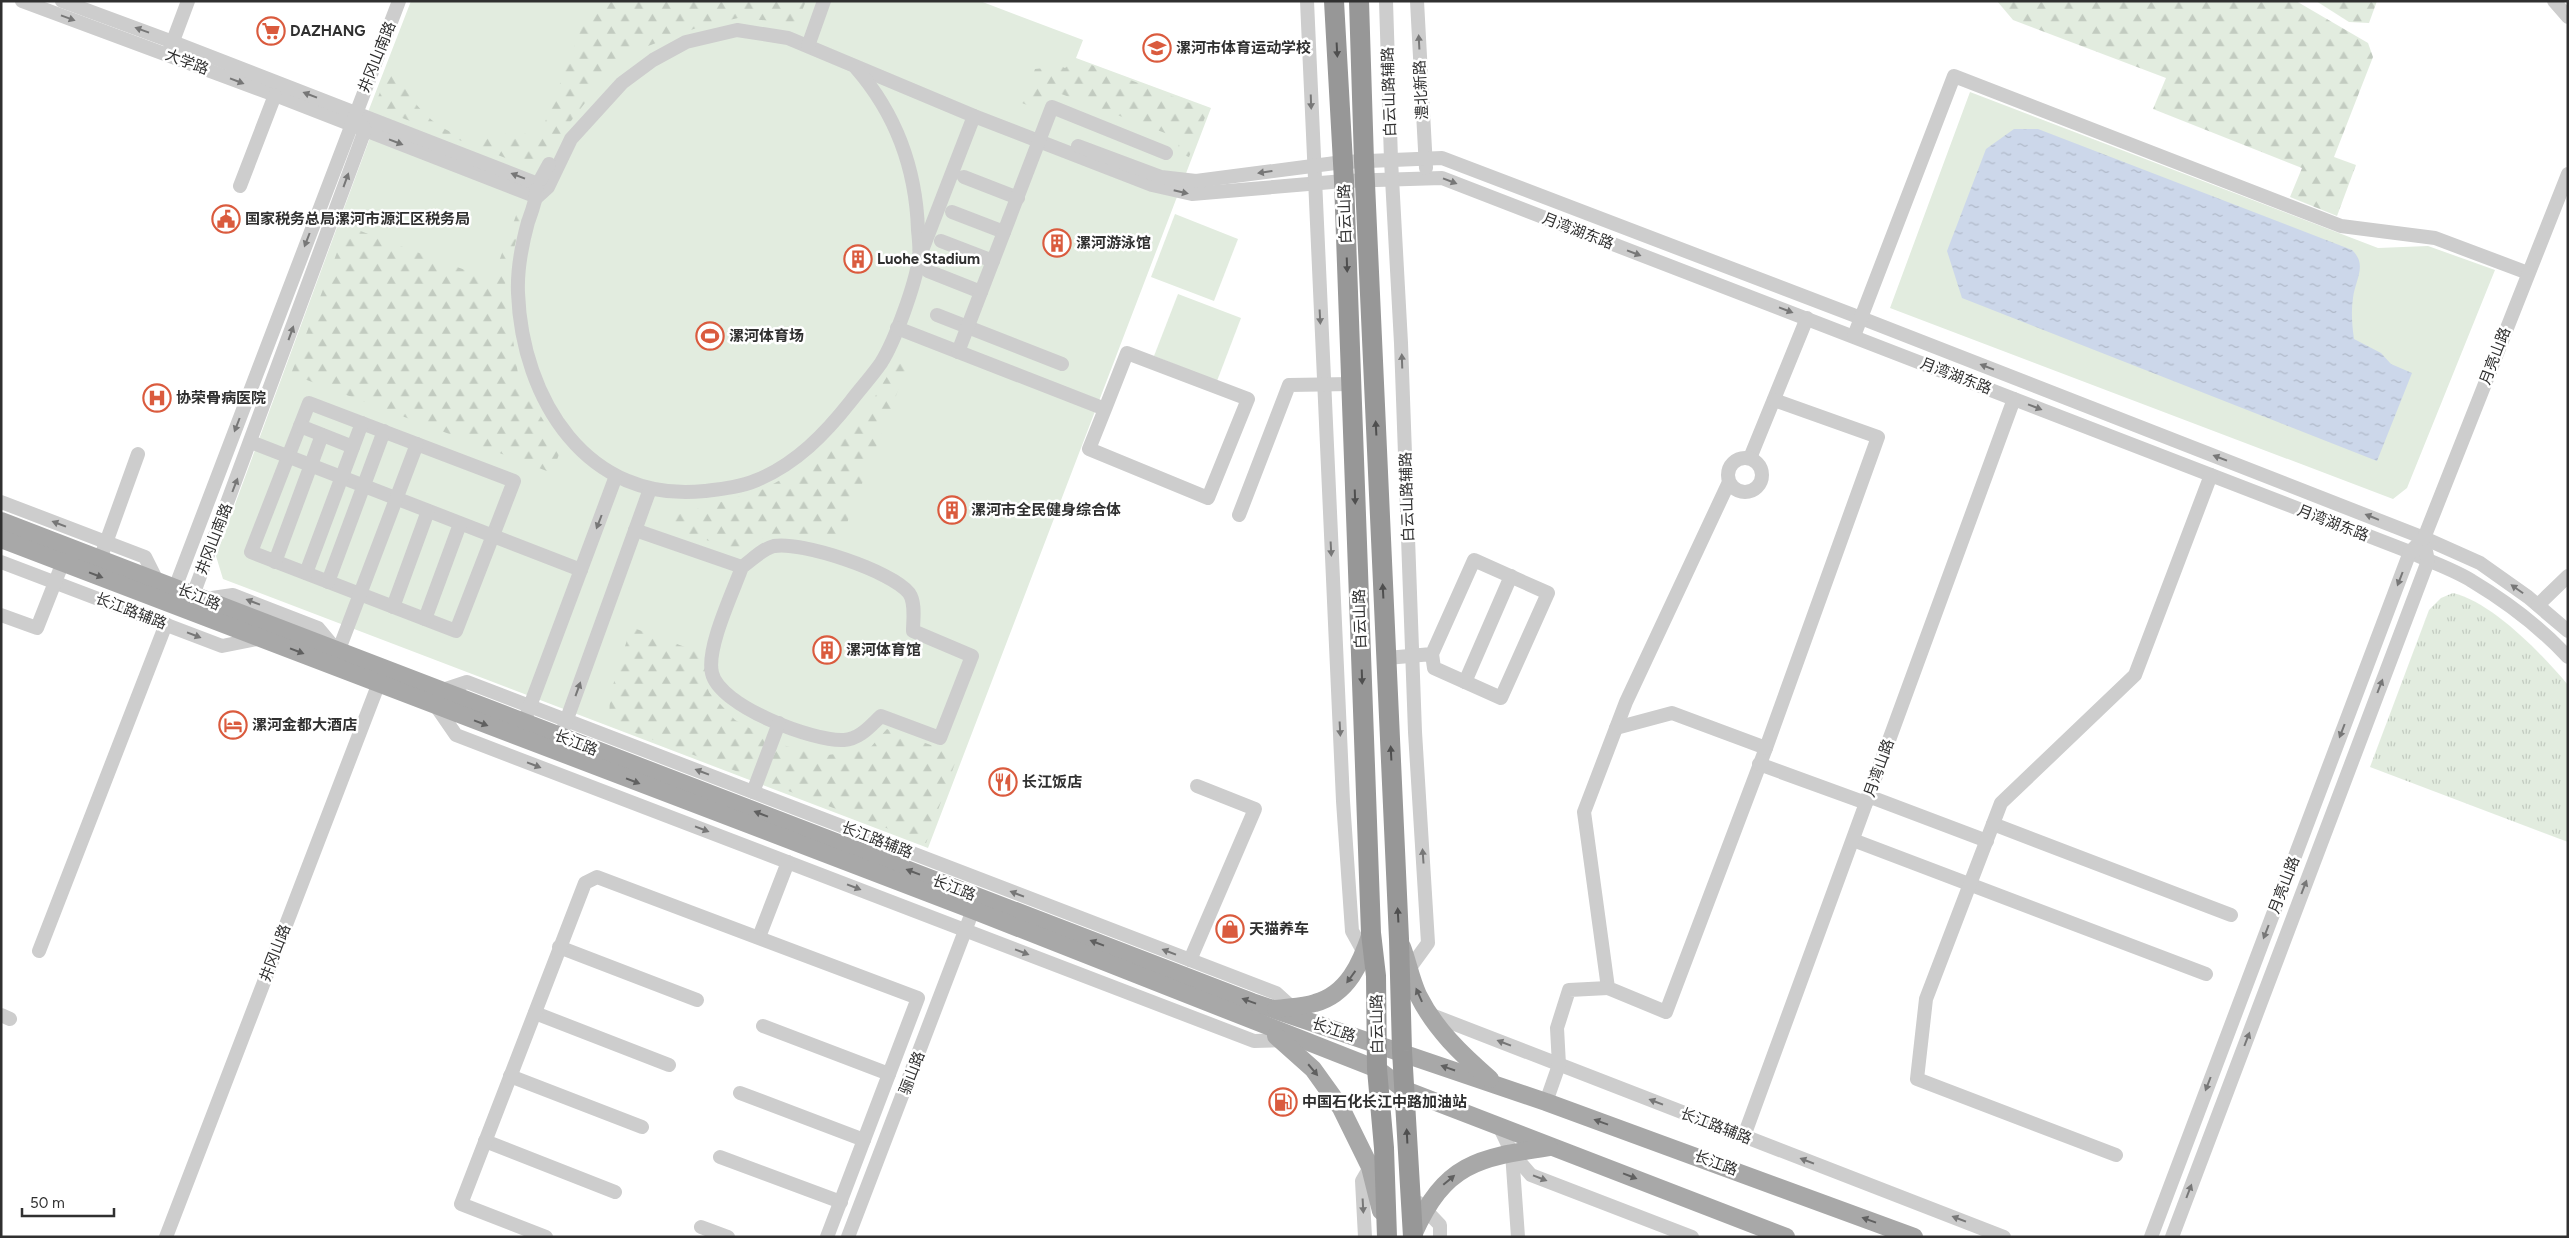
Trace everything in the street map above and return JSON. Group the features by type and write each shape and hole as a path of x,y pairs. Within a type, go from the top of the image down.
{"highway":[{"name":"白云山路","path":"1334,1 1343,172 1372,933 1376,976 1377,1069 1384,1148 1387,1236"},
{"name":"白云山路","path":"1359,1 1364,171 1399,939 1405,976 1402,1051 1413,1236"}],"main road":[{"name":"长江路","path":"1,521 104,551 157,581 338,652 381,676"},
{"name":"长江路","path":"1,539 262,638 381,676 1269,1017"},
{"name":"长江路","path":"438,698 527,714 557,744 974,910 1269,1017 1304,1020 1402,1051 1914,1237"},
{"path":"1372,933 1352,978 1336,993 1315,1003 1292,1006 1269,1017 1313,1069 1340,1108 1370,1167 1387,1236"},
{"path":"1405,976 1429,1014 1453,1046 1496,1084"},
{"name":"长江路","path":"1289,1040 1377,1069 1405,1090 1786,1237"},
{"path":"1377,1069 1402,1051"},
{"path":"1413,1236 1424,1209 1441,1186 1464,1167 1512,1153 1553,1147"}],"street":[{"name":"大学路","path":"22,1 171,48 353,118"},
{"name":"大学路","path":"62,1 275,95 353,118"},
{"path":"171,48 188,1"},
{"name":"井冈山南路","path":"175,588 399,1"},
{"path":"809,43 824,1"},
{"path":"1307,1 1343,801 1352,931 1376,976"},
{"name":"白云山路辅路","path":"1386,1 1391,160 1402,343 1412,656 1428,943 1405,976"},
{"name":"澧北新路","path":"1417,1 1426,178"},
{"path":"2554,1 2568,17"},
{"path":"365,130 537,190 548,187 572,139 622,83 653,60 686,42 737,30 809,43 1041,137"},
{"path":"809,43 854,65 974,116 1041,137"},
{"path":"854,65 890,115 909,162 918,207 919,259"},
{"path":"1854,336 1954,76 2341,226 2435,238 2528,273"},
{"path":"240,186 275,95"},
{"path":"958,352 1052,107 1166,153"},
{"path":"537,190 527,224 520,262 518,293 525,344 535,380 555,418 578,449 616,476 650,489 684,493 721,489 756,481 793,461 830,429 882,360 897,328 919,259 974,116"},
{"path":"353,118 537,190"},
{"name":"井冈山南路","path":"199,597 251,442 365,130 353,118"},
{"name":"月湾湖东路","path":"1041,137 1161,177 1196,181 1313,165 1343,172 1364,171 1391,160 1442,158 1861,318 2424,538 2480,563 2538,605 2568,631"},
{"name":"月湾湖东路","path":"1041,137 1152,185 1192,194 1314,183 1343,172 1364,171 1392,180 1442,178 2410,552 2471,580 2544,632 2568,657"},
{"name":"月亮山路","path":"2151,1237 2410,552 2424,538 2568,174"},
{"path":"964,177 1018,198"},
{"path":"952,212 1004,232"},
{"path":"941,241 993,261"},
{"path":"928,271 981,292"},
{"path":"937,315 1062,364"},
{"path":"1750,458 1807,318"},
{"path":"897,328 1104,409"},
{"path":"1127,353 1248,399 1208,498 1089,449 1104,409 1127,353"},
{"path":"1239,515 1289,385 1351,384"},
{"name":"月湾山路","path":"1744,1136 2014,399"},
{"path":"1546,1102 1559,1065 1557,1028 1569,990 1608,988 1666,1012 1766,748 1878,437 1774,400"},
{"path":"309,403 362,423 514,481 456,631 251,552 309,403"},
{"path":"306,574 362,423"},
{"path":"300,426 353,447"},
{"path":"328,582 384,431"},
{"path":"275,562 322,435"},
{"path":"251,442 581,570"},
{"path":"338,652 417,444"},
{"path":"1,502 104,551 138,454"},
{"path":"1608,988 1584,812 1626,702 1729,482 1728,471 1734,462 1750,458"},
{"path":"1729,482 1737,490 1742,491 1758,486 1762,475 1761,470 1750,458"},
{"path":"2116,1155 1917,1079 1926,999 2001,803 2135,675 2211,475"},
{"path":"527,714 616,476"},
{"path":"557,744 650,489"},
{"path":"392,606 428,511"},
{"path":"424,619 460,524"},
{"path":"635,530 742,567"},
{"path":"2424,538 2428,560"},
{"path":"784,545 812,549 878,572 909,594 914,610 913,631 972,656 940,738 881,716 862,735 845,740 817,738 752,712 734,700 715,681 711,672 715,640 742,567 765,549 784,545"},
{"path":"1474,560 1511,576 1548,593 1500,698 1434,668 1432,654 1474,560"},
{"name":"月亮山路","path":"2172,1237 2428,560"},
{"name":"长江路辅路","path":"1,562 222,646 262,638"},
{"path":"1,614 37,628 63,562"},
{"path":"1464,682 1511,576"},
{"path":"2538,605 2568,576"},
{"path":"175,588 178,606 199,597"},
{"path":"39,951 166,624"},
{"path":"1386,658 1432,654"},
{"name":"井冈山路","path":"166,1237 381,676"},
{"path":"438,698 456,735 1254,1041 1289,1040"},
{"path":"1616,728 1672,713 1766,748"},
{"name":"长江路辅路","path":"527,714 566,720 1276,993 1292,1006 1304,1020"},
{"path":"753,792 780,723"},
{"path":"1760,764 1987,841"},
{"path":"1190,960 1255,809 1197,786"},
{"path":"1993,824 2231,915"},
{"path":"1853,840 2206,974"},
{"path":"759,938 788,862"},
{"path":"546,1237 461,1204 585,883 597,876 918,998 828,1237"},
{"name":"骊山路","path":"848,1237 974,910"},
{"path":"559,947 697,1000"},
{"path":"535,1013 670,1066"},
{"name":"长江路辅路","path":"1429,1014 2004,1237"},
{"path":"762,1026 889,1074"},
{"path":"510,1076 642,1127"},
{"path":"740,1092 864,1140"},
{"path":"1500,1128 1512,1153 1531,1175 1692,1237"},
{"path":"485,1141 615,1192"},
{"path":"1365,1237 1362,1181 1384,1148"},
{"path":"1512,1153 1518,1237"},
{"path":"720,1157 841,1202"},
{"path":"1410,1194 1440,1225 1440,1237"},
{"path":"701,1227 728,1237"}],"green space":[{"name":"漯河体育场","path":"411,1 980,1 1083,40 1076,58 1211,108 928,848 223,579 216,556 378,116 368,112"},
{"path":"592,1 806,1 797,23 738,18 699,27 640,49 602,81 564,130 542,165 534,169 374,107 392,63 404,88 412,99 432,120 456,134 470,137 513,133 540,135"},
{"path":"1997,1 2296,1 2368,43 2373,57 2334,157 2356,165 2337,216 2290,197 2302,168 2153,109 2166,78 2013,20"},
{"path":"2316,1 2377,1 2369,23 2349,22"},
{"path":"1076,59 1208,110 1189,157 1176,152 1181,139 1048,89 1039,110 1022,103 1035,69 1045,68 1048,61 1065,68"},
{"path":"1970,92 2378,248 2428,246 2495,270 2407,488 2393,499 1890,308"},
{"path":"517,213 522,216 505,285 519,381 561,449 552,473 291,374 347,226 492,280"},
{"path":"1175,214 1238,239 1214,301 1151,277"},
{"path":"1178,294 1241,318 1217,381 1154,356"},
{"path":"898,358 909,362 842,536 818,534 765,537 740,552 667,526 670,517 764,489 793,473 822,453 873,400"},
{"path":"2453,593 2468,598 2500,618 2545,659 2568,685 2568,842 2370,767 2429,610 2441,598"},
{"path":"631,627 704,654 709,692 735,720 776,743 821,756 869,749 887,729 958,755 926,843 609,723 610,695"}],"water":[{"path":"2014,129 2038,129 2352,250 2357,256 2360,267 2352,303 2354,339 2381,353 2391,364 2412,373 2377,461 1962,298 1947,251 1986,149"}],"place":[{"name":"DAZHANG","path":"271,31"},
{"name":"漯河市体育运动学校","path":"1157,48"},
{"name":"国家税务总局漯河市源汇区税务局","path":"226,219"},
{"name":"漯河游泳馆","path":"1057,243"},
{"name":"Luohe Stadium","path":"858,259"},
{"name":"漯河体育场","path":"710,336"},
{"name":"协荣骨病医院","path":"157,398"},
{"name":"漯河市全民健身综合体","path":"952,510"},
{"name":"漯河体育馆","path":"827,650"},
{"name":"漯河金都大酒店","path":"233,725"},
{"name":"长江饭店","path":"1003,782"},
{"name":"天猫养车","path":"1230,929"},
{"name":"中国石化长江中路加油站","path":"1283,1102"}]}
